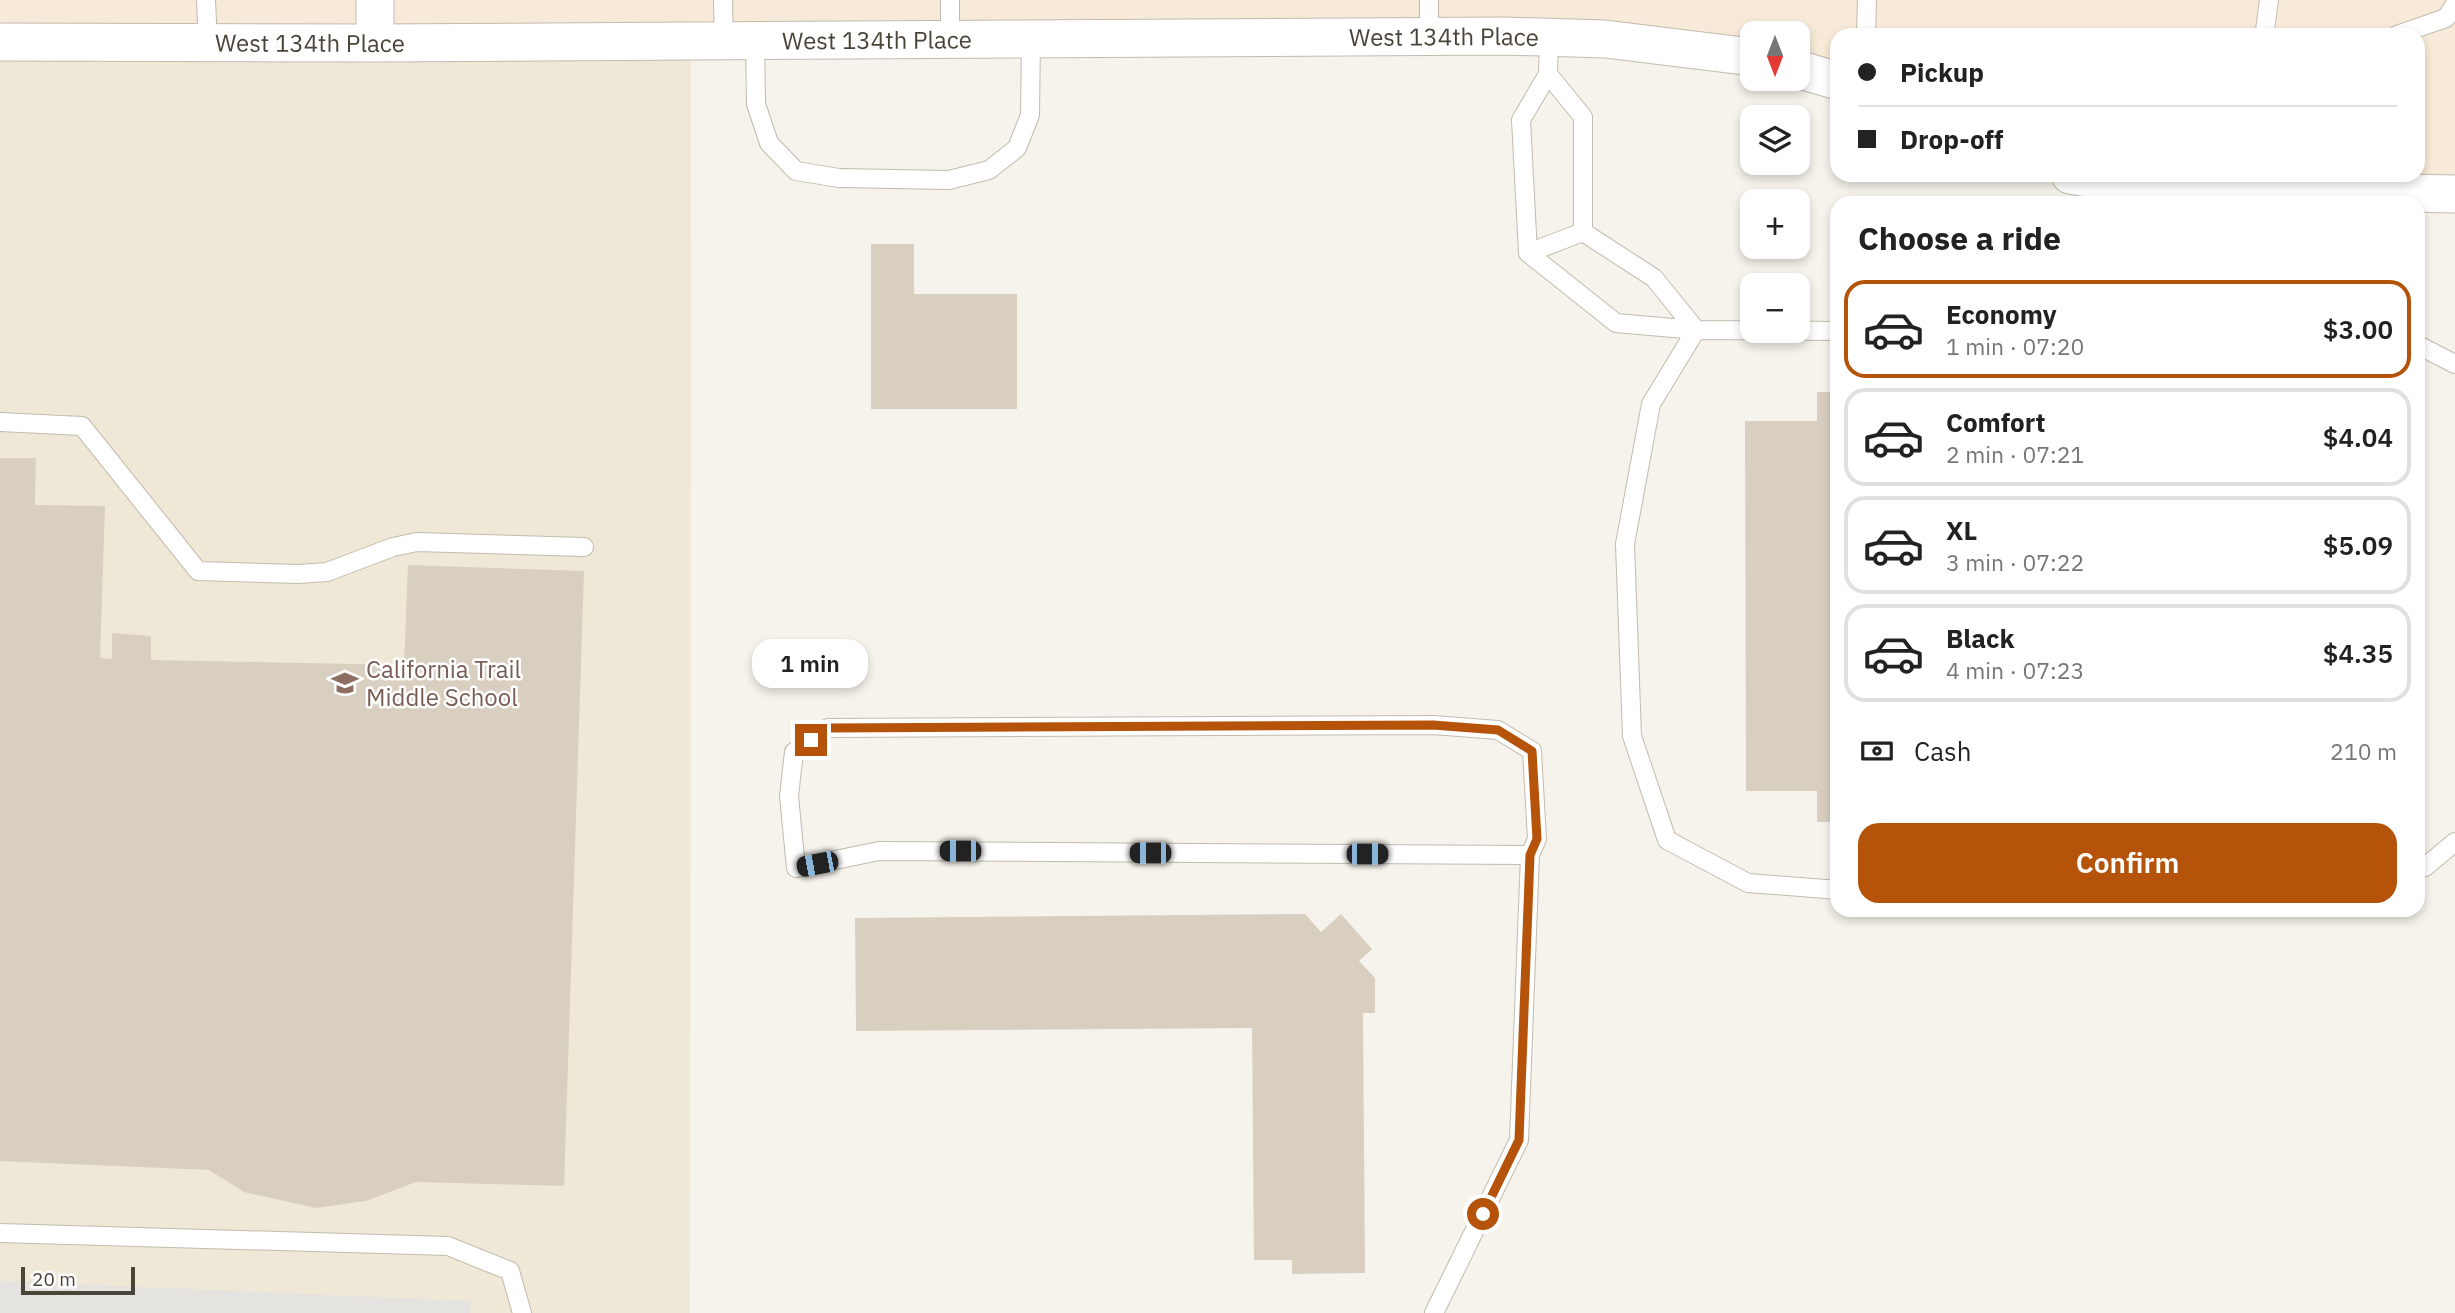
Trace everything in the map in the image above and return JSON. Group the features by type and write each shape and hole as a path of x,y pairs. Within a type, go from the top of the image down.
{"street":[{"path":"375,0 375,43"},
{"name":"West 134th Place","path":"0,42 375,43 1429,36 1605,39 1740,56"},
{"path":"1810,73 1830,79"},
{"path":"2111,182 2147,188 2270,183 2455,194"}],"lane":[{"path":"206,0 208,43"},
{"path":"723,0 739,41 769,143 796,171 839,178 950,180 989,170 1017,148 1030,115 1031,39"},
{"path":"950,0 950,39"},
{"path":"1429,0 1429,36"},
{"path":"1866,28 1867,0"},
{"path":"2265,28 2269,0"},
{"path":"2417,28 2446,18 2455,4"},
{"path":"1549,37 1548,74 1521,120 1528,253 1616,323 1696,330 1830,331"},
{"path":"1548,74 1583,117 1583,232"},
{"path":"1528,253 1583,232"},
{"path":"1583,232 1654,278 1696,330"},
{"path":"1696,330 1651,404 1625,544 1632,736 1667,840 1748,883 1830,889"},
{"path":"2425,349 2455,364"},
{"path":"0,422 82,426 198,571 298,574 327,572 393,547 416,542 584,547"},
{"path":"1434,1313 1519,1140 1530,855 1537,839 1532,751 1498,730 1433,725 828,728 794,752 789,796 796,868 879,851 1530,855"},
{"path":"2425,867 2455,842"},
{"path":"0,1233 448,1246 510,1271 522,1313"}],"shaded area":[{"path":"0,0 2455,0 2455,194 2425,179 2425,28 1830,28 1830,79 1810,73 1810,21 1740,21 1740,55 1697,49 0,48"},
{"name":"California Trail Middle School","path":"0,54 691,54 690,1313 0,1313"},
{"path":"0,1281 471,1301 470,1313 0,1313"}],"building":[{"path":"871,244 914,244 914,294 1017,294 1017,409 871,409"},
{"path":"1817,392 1830,392 1830,822 1817,822 1817,791 1746,791 1745,421 1817,421"},
{"path":"0,458 36,458 35,505 105,506 100,658 112,659 112,633 151,636 151,660 404,665 408,565 584,571 564,1186 416,1182 366,1201 316,1208 244,1192 209,1170 0,1161"},
{"path":"1305,914 1321,932 1341,914 1372,949 1359,961 1375,978 1375,1013 1363,1013 1365,1273 1292,1274 1292,1260 1254,1260 1252,1028 856,1031 855,918"}],"place":[{"name":"California Trail Middle School","path":"345,683"}],"route":[{"path":"811,740 828,728 1433,725 1498,730 1532,751 1537,839 1530,855 1519,1140 1483,1214"}]}
